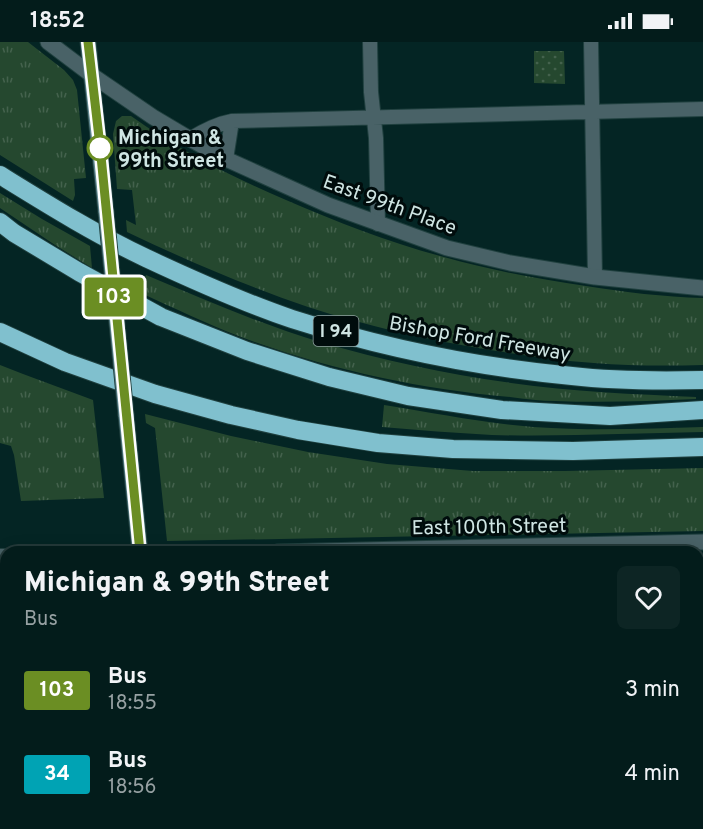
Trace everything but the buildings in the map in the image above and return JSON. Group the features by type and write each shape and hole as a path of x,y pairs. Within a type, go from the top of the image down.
{"highway":[{"name":"Bishop Ford Freeway","path":"0,174 55,209 144,257 219,291 291,318 334,331 377,343 480,365 574,377 662,381 703,380"},
{"path":"0,222 14,233 79,272 162,317 247,351 328,377 408,396 502,410 610,416 703,410"},
{"path":"0,332 65,362 155,394 231,415 298,430 367,441 453,449 573,451 703,447"}],"main road":[{"path":"88,42 139,546"}],"street":[{"name":"East 99th Place","path":"48,42 153,117 226,159 328,205 378,224 447,248 510,262 595,277 703,288"},
{"path":"370,42 370,92 376,138 378,224"},
{"path":"591,42 595,277"},
{"path":"190,139 220,123 232,121 703,109"},
{"path":"226,159 232,121"},
{"name":"East 100th Street","path":"634,546 703,542"}],"green space":[{"path":"0,42 28,42 64,70 73,80 77,90 86,178 74,179 73,201 0,155"},
{"path":"534,51 564,51 565,84 534,83"},
{"path":"122,116 131,116 187,151 266,191 344,224 404,245 514,274 644,294 703,298 703,365 662,366 581,362 444,342 308,307 194,262 127,232 126,220 136,225 132,190 117,189 113,134 116,121"},
{"path":"0,193 90,246 92,268 0,208"},
{"path":"146,275 276,327 320,342 391,361 534,386 696,397 696,399 609,402 539,400 442,389 374,376 307,359 241,337 203,321 141,293"},
{"path":"0,365 93,400 104,498 21,501 11,446 0,443"},
{"path":"384,405 533,427 640,429 703,427 703,432 518,435 382,427"},
{"path":"145,414 231,436 308,452 387,464 473,471 703,468 703,531 167,541 155,428 146,423"}],"bus line":[{"name":"103","path":"88,42 139,546"}],"place":[{"name":"Michigan & 99th Street","path":"100,148"}]}
